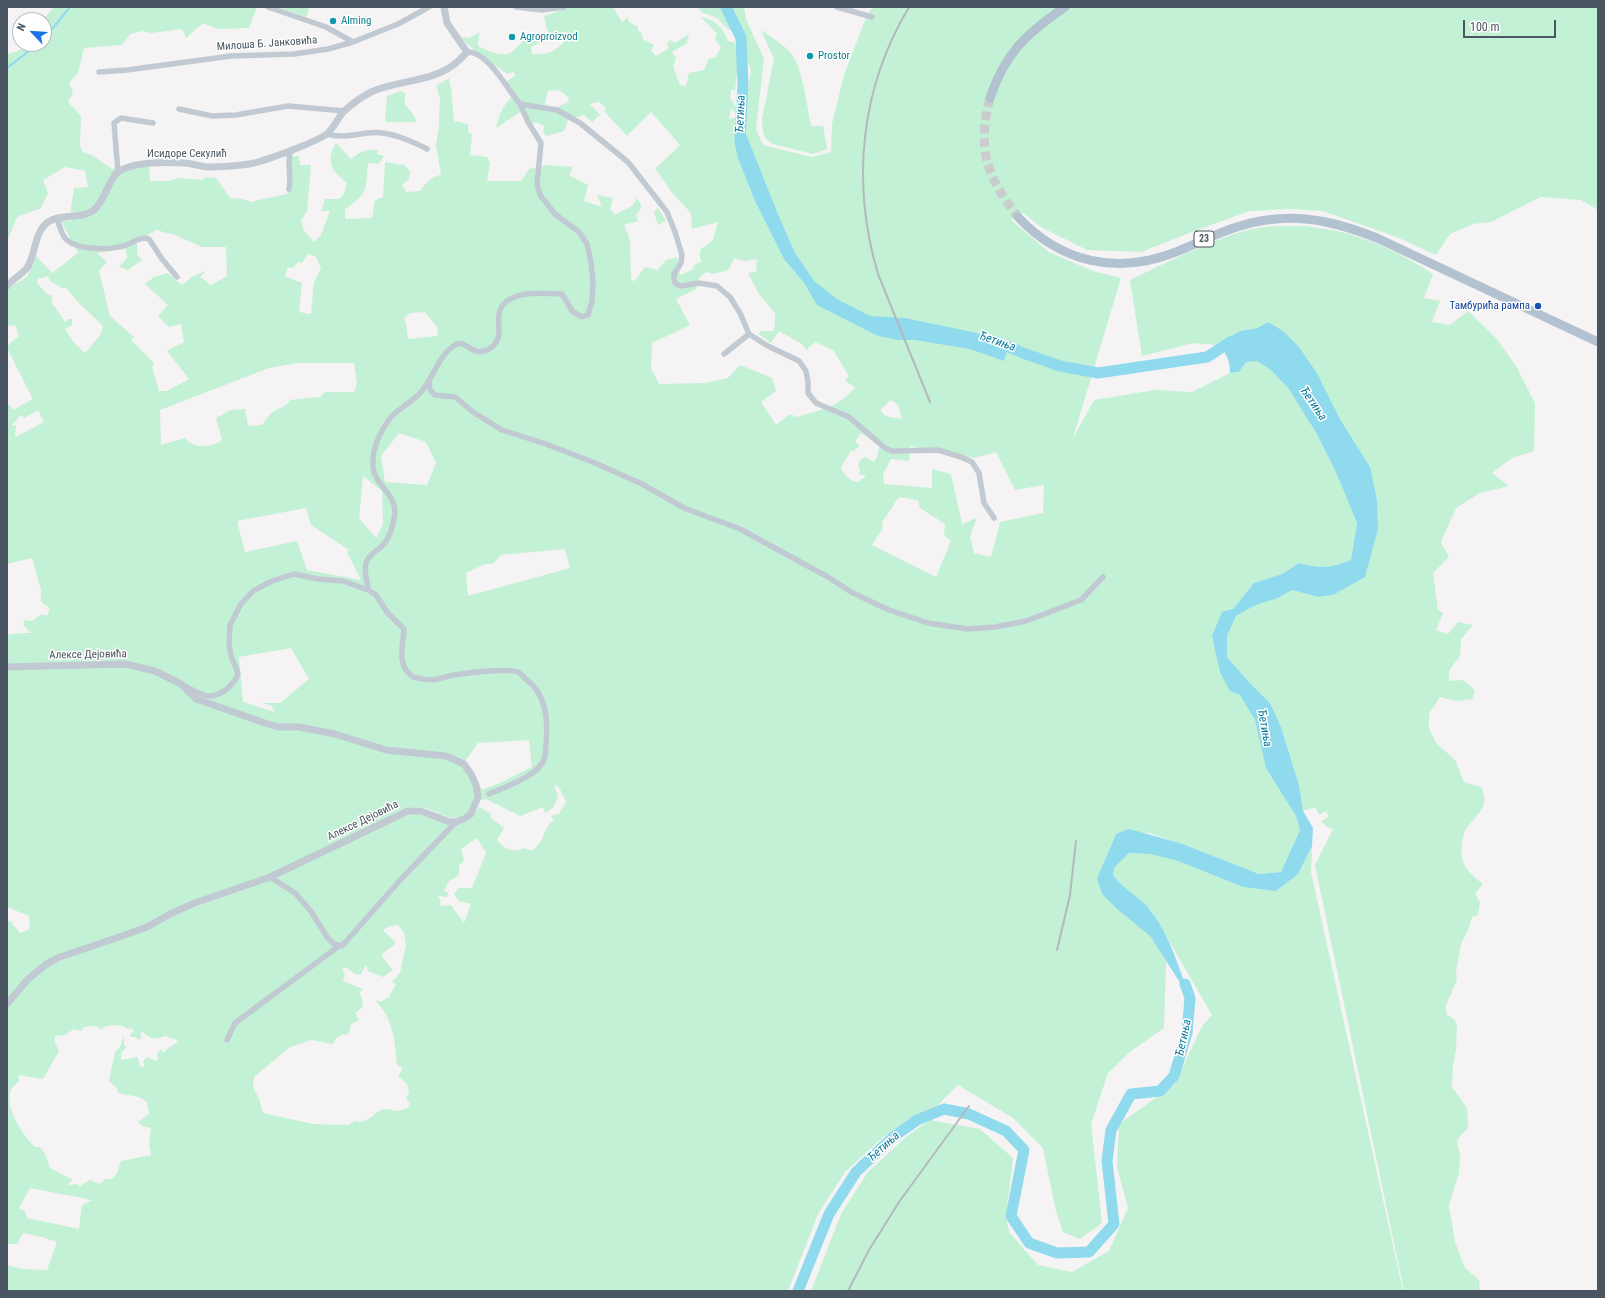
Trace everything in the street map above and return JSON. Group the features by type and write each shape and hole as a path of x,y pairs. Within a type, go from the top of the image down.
{"main road":[{"path":"990,98 1000,73 1012,52 1032,31 1065,7"},
{"name":"23","path":"1018,217 1036,235 1065,252 1088,260 1119,263 1138,262 1165,256 1229,229 1257,222 1288,218 1331,223 1351,228 1377,238 1598,342"}],"street":[{"path":"268,7 326,27 354,42"},
{"name":"Милоша Б. Јанковића","path":"99,72 127,70 230,56 294,54 328,49 354,42 401,23 429,7"},
{"path":"368,590 365,571 366,562 371,555 388,539 394,522 395,510 390,496 374,474 373,466 379,434 391,418 402,407 409,404 421,392 429,382 437,366 454,345 459,343 463,344 476,352 493,346 499,336 499,315 502,306 511,298 524,294 562,294 573,312 578,316 582,317 588,315 590,310 593,282 588,244 579,232 555,214 540,195 537,180 542,151 541,143 528,122 520,104 492,66 476,53 467,52 447,23 444,7"},
{"path":"516,7 542,10 564,7"},
{"path":"837,7 872,17"},
{"name":"Исидоре Секулић","path":"118,172 128,168 153,163 184,163 207,166 251,164 291,150 327,134 345,110 371,93 403,82 425,79 435,75 451,67 467,52"},
{"path":"520,104 557,110 580,123 628,162 667,212 676,232 682,255 681,263 674,274 676,284 681,286 699,282 717,286 730,297 740,313 749,334 766,345 799,361 806,371 808,393 816,404 849,418 885,448 892,451 938,450 972,462 979,473 984,503 994,518"},
{"path":"178,109 212,116 236,116 288,106 345,110"},
{"path":"7,286 19,277 28,267 41,228 57,218 77,216 95,209 104,196 114,176 118,172 114,123 121,118 153,123"},
{"path":"327,134 346,136 380,133 413,142 427,149"},
{"path":"288,189 289,155 291,150"},
{"path":"57,218 65,239 79,246 106,249 126,245 144,238 149,239 162,259 177,277"},
{"path":"724,354 749,334"},
{"path":"429,382 430,390 435,395 455,397 473,412 502,430 588,460 642,484 684,508 740,529 828,577 851,592 890,610 928,623 968,630 1026,621 1081,600 1103,577"},
{"path":"181,684 208,696 221,692 236,680 238,673 231,656 229,643 230,625 241,604 253,591 272,581 294,574 318,579 343,581 368,590 376,595 387,612 404,629 402,657 403,667 414,677 434,681 454,675 487,671 518,672 536,687 545,709 547,736 544,759 539,768 514,783 489,794"},
{"name":"Алексе Дејовића","path":"7,667 125,664 155,671 181,684 196,700 265,723 279,727 299,727 335,734 386,750 446,756 464,764 472,774 478,796 471,814 464,819 456,822 450,822 421,811 408,811 270,877 195,903 172,913 147,927 60,957 48,963 28,979 7,1004"},
{"path":"227,1040 235,1023 349,940 403,877 456,822"},
{"path":"270,877 295,894 310,910 327,937 339,946"}],"green space":[{"path":"54,7 257,7 249,28 218,29 203,23 186,38 182,29 151,33 142,31 130,34 122,45 84,48 78,73 69,83 73,93 68,102 81,116 80,145 82,151 95,157 112,169 124,166 149,166 150,181 169,181 177,178 203,180 205,177 216,178 231,199 238,198 253,202 287,194 292,173 291,157 299,156 300,165 311,165 307,211 301,221 303,229 314,242 321,235 330,211 321,211 325,199 339,199 344,194 347,183 337,174 332,165 331,155 336,143 351,159 360,153 370,150 378,150 377,154 384,156 379,164 368,163 366,184 362,195 353,204 345,209 345,219 372,218 375,200 383,197 385,162 404,165 410,171 409,179 402,185 406,192 420,191 432,178 441,175 436,145 439,126 440,97 436,86 449,78 454,121 468,124 468,132 472,134 470,155 487,157 490,163 487,181 521,181 529,169 548,165 573,167 569,175 588,185 584,201 602,207 597,195 613,198 610,209 615,215 632,206 637,198 642,207 636,215 638,221 624,225 630,240 631,280 635,281 645,267 658,270 666,260 677,257 680,275 692,270 695,264 702,262 700,259 700,250 713,240 718,222 692,229 691,213 672,193 655,169 680,145 651,112 627,136 604,111 606,108 599,102 590,104 600,115 592,122 584,115 568,120 564,131 546,136 543,131 545,126 536,122 533,124 520,112 496,128 502,109 515,94 506,82 516,75 513,72 508,74 490,62 477,53 461,37 469,38 481,33 479,35 478,46 502,55 513,51 530,33 538,36 541,42 531,47 532,54 546,54 556,49 564,42 548,33 544,16 557,12 563,7 613,7 622,22 628,17 629,22 638,27 638,31 641,32 643,39 654,45 651,51 656,56 669,48 667,43 671,40 675,43 689,34 687,43 672,52 676,58 673,67 680,85 686,86 689,73 704,70 709,58 715,58 721,47 715,39 717,34 701,17 706,18 721,28 728,41 735,43 738,62 735,90 731,90 730,98 737,108 737,115 731,108 729,119 745,116 751,69 734,32 728,29 717,18 701,12 698,7 744,7 746,19 764,59 756,129 763,145 812,157 831,152 832,124 844,75 867,15 873,7 1598,7 1598,210 1581,200 1541,197 1491,222 1473,224 1450,234 1436,255 1399,238 1323,211 1291,209 1250,211 1141,252 1087,250 1041,227 1023,213 1011,220 1049,252 1093,271 1121,278 1073,438 1094,400 1155,390 1192,392 1230,373 1239,372 1246,362 1257,360 1271,370 1288,388 1315,431 1335,470 1357,523 1351,560 1325,567 1299,563 1282,574 1254,583 1212,636 1215,646 1255,720 1266,765 1296,816 1300,830 1281,872 1259,874 1180,843 1149,833 1116,834 1098,876 1097,879 1102,894 1117,909 1150,936 1166,961 1164,1028 1131,1051 1108,1073 1091,1124 1102,1223 1080,1239 1063,1232 1056,1211 1043,1148 1013,1118 958,1085 933,1110 907,1120 883,1137 845,1172 818,1214 788,1291 7,1291 7,1265 22,1269 47,1270 57,1242 23,1233 17,1244 7,1244 7,920 11,922 20,933 30,929 29,916 7,907 7,635 31,633 23,625 24,620 32,621 42,614 47,616 50,608 41,602 41,590 32,558 7,564 7,402 13,410 33,399 7,348 7,346 19,336 15,325 7,326 7,289 27,277 36,256 52,273 78,253 61,221 72,221 71,209 74,188 88,187 85,171 65,167 43,180 48,193 41,208 17,217 7,242 7,54 13,52 52,52 52,12 49,12","holes":["557,90 569,98 568,102 549,111 546,110 545,102 548,91","156,230 175,235 202,247 226,247 227,276 211,285 200,277 206,271 193,276 182,285 167,273 154,277 145,284 168,305 158,316 169,327 181,324 184,342 167,351 189,379 167,391 159,391 152,367 154,363 131,340 134,337 110,316 99,271 107,262 97,253 126,249 127,258 119,267 128,270 142,260 137,254 137,242","308,254 316,257 321,268 314,283 311,314 299,312 302,283 285,276 288,267 293,268 298,262 302,263","735,258 744,261 757,259 756,272 748,273 759,294 775,313 775,325 773,331 761,331 759,334 771,343 779,331 802,344 806,350 815,342 833,350 849,376 845,381 855,387 843,399 829,407 797,417 790,414 776,425 761,402 776,391 772,378 740,365 728,378 705,383 659,384 651,369 652,343 690,325 676,299 696,289 699,278 706,272 713,274 728,270","48,276 50,281 62,288 66,288 103,326 101,334 85,353 74,343 65,329 72,325 72,319 68,319 66,323 52,303 52,296 47,294 37,283 38,279","425,312 438,328 437,336 408,339 404,319 410,313","298,363 354,363 357,383 354,392 325,392 320,397 290,400 286,405 272,412 262,425 248,426 245,409 231,410 216,418 222,440 218,443 208,446 198,446 188,442 185,438 161,445 160,410 269,368","891,400 898,405 902,419 885,416 880,410","38,410 44,422 15,437 16,425 11,426 21,415 24,418","399,433 426,442 436,463 427,485 385,482 381,456","861,433 879,446 877,457 874,462 865,457 860,460 858,465 860,469 859,474 866,476 858,482 847,477 841,467 851,451 854,451 860,446 855,441","910,446 974,458 996,452 1015,490 1044,485 1043,513 1000,522 991,557 974,553 970,536 977,518 962,524 951,474 932,469 932,488 884,484 883,474 891,459 909,461","363,476 382,491 383,524 376,538 359,518","899,497 918,500 920,508 945,524 944,535 951,541 936,577 872,545 883,528 882,522","306,508 311,525 349,550 347,552 361,580 307,570 297,541 245,552 237,521","565,549 570,568 468,596 466,573 485,564 493,564 501,555","291,648 309,679 280,703 261,703 272,706 275,712 243,702 239,657","529,740 532,767 482,790 465,761 478,743","554,785 559,787 566,802 559,814 551,816 554,822 551,822 539,844 531,851 525,848 521,850 510,850 503,846 497,840 504,828 491,818 490,813 479,807 473,816 465,823 450,825 416,813 404,816 270,880 184,911 51,965 75,949 143,926 297,863 412,807 424,808 454,818 459,818 464,815 470,810 475,801 486,799 520,816 543,807 545,813 553,808 558,797","477,838 486,853 472,888 458,888 454,894 459,901 471,904 464,923 451,905 439,906 441,901 438,896 447,897 449,890 446,893 444,891 449,881 459,874 459,865 464,861 461,849","398,925 404,933 406,945 400,973 392,982 396,984 389,997 380,1002 375,1000 386,1015 392,1030 397,1065 403,1068 398,1076 407,1084 409,1092 406,1098 410,1103 408,1108 399,1111 384,1109 362,1122 355,1121 348,1125 313,1124 263,1113 259,1099 253,1087 254,1077 290,1047 311,1040 333,1044 336,1038 343,1034 345,1035 349,1033 351,1024 359,1020 355,1013 363,1007 362,998 359,994 363,989 343,981 345,974 342,970 345,967 357,975 361,974 366,965 368,971 383,977 393,970 381,955 396,943 383,930 390,926","117,1025 128,1029 130,1028 134,1031 131,1033 130,1037 135,1037 139,1040 142,1037 140,1033 143,1032 150,1037 159,1038 165,1036 177,1040 178,1042 163,1053 162,1049 157,1053 159,1058 156,1061 147,1057 143,1062 145,1066 140,1067 138,1057 121,1060 121,1053 127,1047 124,1046 124,1035 120,1047 115,1052 109,1081 117,1088 117,1092 136,1096 147,1102 149,1114 138,1122 142,1126 151,1128 149,1144 151,1155 121,1161 117,1174 111,1179 105,1179 100,1184 90,1180 80,1186 77,1184 67,1185 73,1180 50,1168 45,1154 40,1147 35,1147 20,1129 12,1113 10,1097 13,1086 19,1081 19,1075 43,1079 59,1051 55,1042 55,1036 65,1035 74,1029 81,1031 84,1027 96,1026 101,1030 106,1026","30,1188 92,1200 82,1205 79,1229 27,1218 25,1211 19,1208"]},
{"path":"278,7 310,7 306,17"},
{"path":"761,30 791,53 795,60 802,78 811,126 823,126 827,149 813,154 773,144 766,139 763,133 762,119 774,59"},
{"path":"401,91 405,93 405,104 415,117 416,122 386,122 387,96"},
{"path":"658,208 666,221 658,225 654,212"},
{"path":"1306,226 1337,231 1362,238 1411,260 1433,274 1424,298 1440,301 1432,322 1450,325 1468,311 1496,338 1516,366 1535,403 1534,451 1512,458 1492,473 1509,486 1480,493 1456,508 1441,542 1449,557 1433,573 1438,610 1443,613 1436,630 1448,634 1458,622 1473,625 1461,639 1460,656 1449,671 1449,681 1463,680 1475,690 1473,699 1455,701 1440,697 1429,714 1429,728 1436,743 1455,760 1464,782 1481,787 1484,795 1483,807 1467,827 1464,833 1461,849 1465,866 1483,884 1475,894 1480,902 1478,915 1472,917 1468,930 1461,944 1456,971 1457,980 1445,1007 1447,1015 1454,1019 1457,1025 1452,1087 1467,1108 1468,1128 1457,1141 1460,1155 1459,1173 1449,1205 1455,1242 1465,1268 1479,1280 1480,1291 1404,1291 1315,865 1333,829 1326,826 1321,821 1329,817 1326,811 1319,815 1315,807 1303,811 1299,785 1281,727 1270,703 1227,657 1227,636 1236,616 1256,605 1278,598 1292,590 1318,597 1378,529 1341,421 1317,373 1299,347 1268,322 1257,328 1240,331 1216,345 1193,343 1142,356 1130,280 1188,252 1248,230 1262,227"},
{"path":"1312,846 1311,872 1403,1291 811,1291 841,1214 868,1172 906,1137 929,1120 980,1129 1013,1158 1006,1216 1009,1232 1038,1265 1072,1272 1109,1251 1128,1208 1117,1167 1119,1124 1175,1084 1202,1026 1212,1015 1151,910 1117,882 1113,875 1115,867 1129,853 1150,854 1178,861 1243,887 1298,874"}],"water":[{"path":"746,134 795,253 814,281 837,299 870,316 905,318 986,335 1009,345 1004,361 970,349 915,340 898,340 878,336 817,305 805,284 784,259 755,201 738,158 734,140"},
{"path":"1268,322 1283,331 1299,347 1317,373 1341,421 1370,467 1377,500 1378,529 1365,577 1333,595 1318,597 1292,590 1278,598 1256,605 1236,616 1227,636 1227,657 1270,703 1281,727 1299,785 1303,811 1313,828 1312,846 1298,874 1276,891 1243,887 1178,861 1150,854 1129,853 1115,867 1113,875 1122,885 1147,906 1164,931 1174,953 1190,998 1150,936 1117,909 1102,894 1097,879 1098,876 1116,834 1129,829 1180,843 1259,874 1281,872 1300,830 1296,816 1266,768 1255,720 1240,695 1230,691 1220,672 1212,636 1222,612 1233,609 1254,583 1282,574 1299,563 1325,567 1351,560 1357,523 1335,470 1315,431 1288,388 1271,370 1257,361 1246,362 1239,372 1230,373 1227,357 1223,350 1216,345 1240,331 1257,328"}],"waterway":[{"path":"52,29 70,7"},
{"name":"Ђетиња","path":"726,7 741,38 743,84 740,139 745,151"},
{"path":"7,68 28,52"},
{"name":"Ђетиња","path":"994,341 1060,366 1098,373 1207,357 1232,341"},
{"name":"Ђетиња","path":"798,1291 829,1214 856,1172 893,1137 917,1120 944,1109 969,1114 1006,1131 1024,1150 1011,1216 1029,1243 1057,1253 1089,1252 1114,1224 1107,1161 1111,1130 1131,1094 1160,1091 1174,1076 1187,1033 1190,998 1185,984"}],"tunnel":[{"path":"990,98 984,132 987,161 998,188 1018,217"}],"railway":[{"path":"909,7 892,38 880,71 871,104 865,137 863,171 865,205 870,240 878,274 930,402"},
{"path":"1057,950 1070,895 1076,841"},
{"path":"848,1291 869,1250 899,1202 969,1106"}],"place":[{"name":"Alming","path":"333,21"},
{"name":"Agroproizvod","path":"512,37"},
{"name":"Prostor","path":"810,56"},
{"name":"Тамбурића рампа","path":"1538,306"}]}
